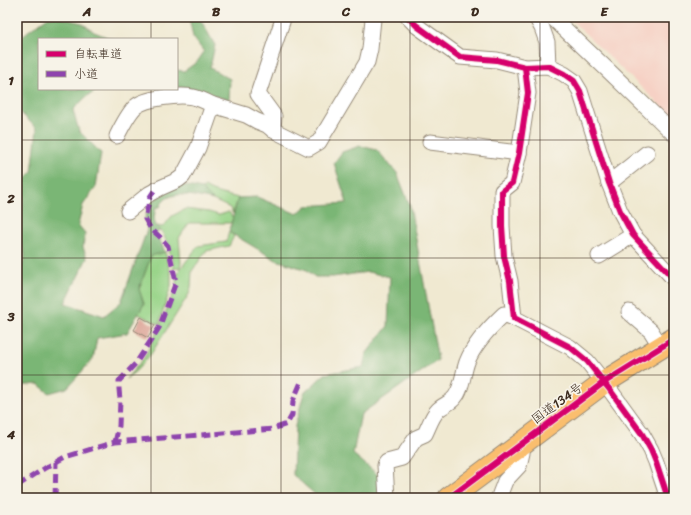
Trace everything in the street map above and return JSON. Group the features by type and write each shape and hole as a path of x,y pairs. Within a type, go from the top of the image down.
{"highway":[{"name":"国道134号","path":"453,496 603,383 667,343"}],"street":[{"path":"273,130 274,116 258,94 283,17"},
{"path":"117,136 136,106 148,101 169,96 193,97 246,115 309,148 319,142 367,62 373,19 375,17"},
{"path":"408,17 417,26 460,57 497,60 525,67 548,66 574,81 580,91 609,183 620,211 633,235 674,279"},
{"path":"536,17 547,42 548,66"},
{"path":"552,17 674,134"},
{"path":"514,318 510,281 504,256 502,191 512,183 519,152 528,93 525,67"},
{"path":"128,211 149,194 183,176 198,148 213,105"},
{"path":"430,142 519,152"},
{"path":"609,183 647,153"},
{"path":"599,256 633,235"},
{"path":"629,312 667,343"},
{"path":"388,498 385,465 387,462 402,458 416,438 425,434 439,409 455,398 472,350 504,314 570,347 587,361 642,434 656,462 668,498"},
{"path":"499,498 505,481 519,466 523,442"}],"shaded area":[{"path":"568,17 674,17 674,119"}],"green space":[{"path":"48,17 57,17 82,23 94,32 109,38 38,38 38,90 97,90 86,97 73,110 79,131 101,153 96,187 83,205 78,225 85,233 83,247 87,258 65,303 104,316 121,302 147,230 145,217 151,203 163,189 183,185 202,189 213,200 176,195 169,197 160,207 156,207 154,220 161,231 156,232 165,252 151,256 139,289 144,304 127,333 97,338 93,359 67,388 49,393 38,384 17,386 17,266 22,267 25,255 20,239 25,179 32,172 37,129 17,109 17,44 27,32"},
{"path":"188,17 200,17 215,45 210,68 230,79 229,100 182,87 178,88 178,70 184,71 197,62 204,52 193,37"},
{"path":"360,146 377,150 397,173 410,206 438,360 361,414 353,454 383,479 383,498 319,498 293,475 295,426 304,393 325,374 363,367 366,354 388,326 390,277 368,272 333,277 315,277 307,270 276,260 229,232 238,198 257,197 297,214 306,206 347,203 334,163 342,152"},
{"path":"205,187 216,192 238,198 233,214 230,208 213,200 202,189"},
{"path":"185,209 209,212 219,215 229,212 233,218 231,223 189,223 179,238 180,267 173,269 167,244 163,234 157,226 163,227 172,216"},
{"path":"229,232 234,236 229,246 206,251 192,271 189,294 151,354 137,370 126,379 144,358 159,328 177,285 176,282 178,272 198,246 226,242"},
{"path":"165,252 171,275 171,286 159,324 138,314 144,304 139,290 151,255"}],"building":[{"path":"141,317 155,325 148,338 134,330"}],"marked path":[{"path":"115,442 119,426 119,381 136,363 159,328 176,282 168,246 151,229 145,219 150,197 154,191"},
{"path":"17,486 65,457 115,442 273,429 287,424 292,415 293,401 302,380"},
{"path":"55,498 56,462"}],"cycle path":[{"path":"408,17 417,26 460,57 497,60 525,67 548,66 574,81 580,91 609,183 620,211 633,235 674,279"},
{"path":"525,67 528,93 519,153 512,183 502,191 504,256 510,281 514,318 570,347 587,361 642,434 656,462 668,498"},
{"path":"449,498 603,383 674,339"}]}
